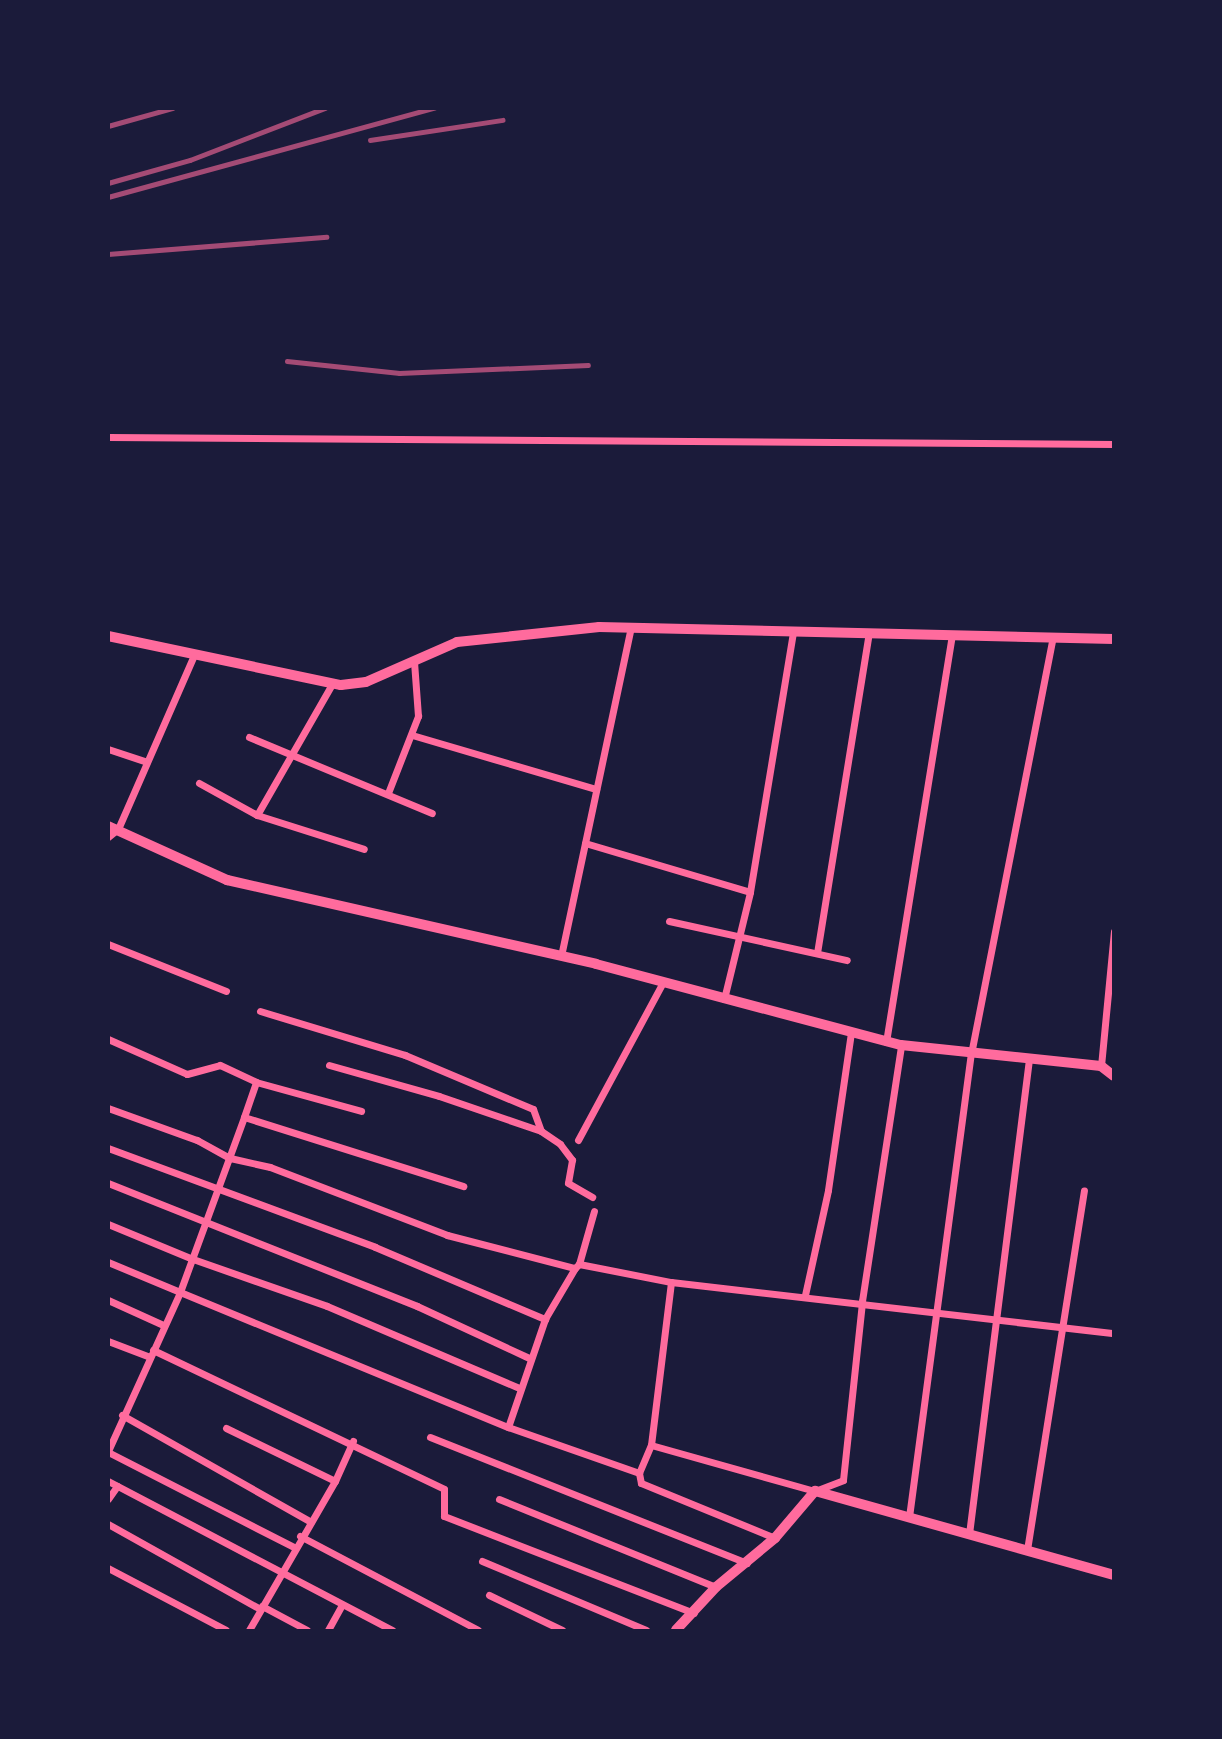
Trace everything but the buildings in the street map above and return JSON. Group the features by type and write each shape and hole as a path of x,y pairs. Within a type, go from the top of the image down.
{"street":[{"path":"108,437 1114,444"},
{"path":"561,956 631,627"},
{"path":"108,636 193,657 332,684 366,682 442,647 472,638 631,627 1114,639"},
{"path":"724,999 750,892 793,632"},
{"path":"817,953 869,633"},
{"path":"886,1042 952,635"},
{"path":"909,1517 971,1054 1053,637"},
{"path":"108,837 147,762 193,657"},
{"path":"388,793 418,716 414,662"},
{"path":"257,815 332,684"},
{"path":"412,735 596,789"},
{"path":"249,737 432,813"},
{"path":"108,749 147,762"},
{"path":"199,783 257,815 364,849"},
{"path":"113,827 227,880 561,956 886,1042 971,1054 1101,1066 1114,1076"},
{"path":"585,843 750,892"},
{"path":"669,921 847,960"},
{"path":"1101,1066 1114,932"},
{"path":"108,944 226,991"},
{"path":"578,1140 663,982"},
{"path":"260,1011 405,1055 533,1109 541,1131"},
{"path":"805,1295 828,1191 851,1032"},
{"path":"108,1039 187,1074 195,1075 214,1064 256,1082 361,1111"},
{"path":"676,1630 716,1587 747,1564 775,1538 815,1491 843,1480 862,1301 901,1045"},
{"path":"969,1534 1029,1060"},
{"path":"329,1065 439,1096 541,1131 560,1144 572,1160 568,1183 592,1196"},
{"path":"256,1082 230,1158 190,1258 180,1293 163,1325 108,1451 294,1547"},
{"path":"108,1108 197,1140 230,1158 270,1167 447,1235 577,1266 671,1282 862,1301 1114,1333"},
{"path":"244,1117 463,1186"},
{"path":"108,1147 217,1191 375,1247 545,1319"},
{"path":"108,1183 181,1209 203,1223 417,1306 529,1358"},
{"path":"1027,1550 1060,1326 1084,1190"},
{"path":"508,1427 529,1358 545,1319 577,1266 594,1211"},
{"path":"108,1224 190,1258 327,1306 520,1388"},
{"path":"108,1262 508,1427 639,1473"},
{"path":"671,1282 650,1445 639,1473 641,1483 775,1538"},
{"path":"108,1300 163,1325"},
{"path":"108,1341 152,1353 353,1441 444,1489 444,1516 694,1613"},
{"path":"122,1415 311,1522"},
{"path":"226,1428 335,1481"},
{"path":"430,1437 747,1564"},
{"path":"249,1630 300,1536 335,1481 353,1441"},
{"path":"650,1445 1114,1575"},
{"path":"108,1481 392,1630"},
{"path":"108,1499 117,1486"},
{"path":"499,1499 716,1587"},
{"path":"108,1524 307,1630"},
{"path":"300,1536 478,1630"},
{"path":"482,1561 646,1630"},
{"path":"108,1568 226,1630"},
{"path":"489,1595 562,1630"},
{"path":"328,1630 342,1605"}],"railway":[{"path":"108,126 173,108"},
{"path":"108,183 190,160 325,108"},
{"path":"108,197 434,108"},
{"path":"370,140 502,120"},
{"path":"108,254 326,237"},
{"path":"287,361 399,373 588,365"}]}
